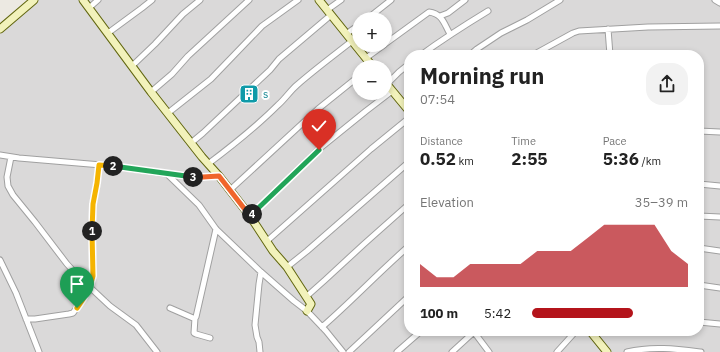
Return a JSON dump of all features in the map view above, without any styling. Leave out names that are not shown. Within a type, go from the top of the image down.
[{"type":"street","points":[[0,29],[34,0]]},
{"type":"street","points":[[83,0],[191,143],[250,216],[273,251],[287,267],[311,304],[307,311]]},
{"type":"street","points":[[89,8],[98,0]]},
{"type":"street","points":[[108,34],[152,0]]},
{"type":"street","points":[[132,66],[183,14],[200,0]]},
{"type":"street","points":[[152,92],[172,74],[188,56],[249,0]]},
{"type":"street","points":[[168,113],[211,79],[262,26],[298,0]]},
{"type":"street","points":[[208,164],[249,132],[279,105],[310,73],[352,41],[319,0]]},
{"type":"street","points":[[191,143],[270,70],[341,0]]},
{"type":"street","points":[[376,12],[391,0]]},
{"type":"street","points":[[440,16],[448,13],[465,0]]},
{"type":"street","points":[[476,50],[501,33],[527,20],[560,0]]},
{"type":"street","points":[[715,0],[720,3]]},
{"type":"street","points":[[392,38],[427,13],[431,12],[440,16],[450,34]]},
{"type":"street","points":[[428,50],[450,34],[488,12]]},
{"type":"street","points":[[542,50],[579,31],[648,27],[720,26]]},
{"type":"street","points":[[608,29],[610,50]]},
{"type":"street","points":[[346,34],[352,30]]},
{"type":"street","points":[[361,52],[366,58],[374,52]]},
{"type":"street","points":[[392,78],[404,68]]},
{"type":"street","points":[[230,190],[313,114],[352,82]]},
{"type":"street","points":[[392,91],[404,103]]},
{"type":"street","points":[[250,216],[319,150],[380,100]]},
{"type":"street","points":[[267,242],[371,149],[404,122]]},
{"type":"street","points":[[704,131],[720,132]]},
{"type":"street","points":[[0,155],[135,168],[195,177],[219,176]]},
{"type":"street","points":[[11,157],[7,177],[8,186],[13,195],[67,264],[110,306],[136,325],[157,352]]},
{"type":"street","points":[[26,319],[36,319],[73,313],[90,286],[93,276],[93,204],[99,165]]},
{"type":"street","points":[[287,267],[404,166]]},
{"type":"street","points":[[168,174],[199,205],[216,229],[261,272],[307,311],[343,352]]},
{"type":"street","points":[[704,184],[720,186]]},
{"type":"street","points":[[307,296],[404,208]]},
{"type":"street","points":[[704,216],[720,217]]},
{"type":"street","points":[[210,338],[194,333],[195,318],[216,229]]},
{"type":"street","points":[[704,249],[720,251]]},
{"type":"street","points":[[322,327],[404,251]]},
{"type":"street","points":[[0,260],[16,294],[39,352]]},
{"type":"street","points":[[260,352],[255,325],[261,272]]},
{"type":"street","points":[[704,286],[720,288]]},
{"type":"street","points":[[349,352],[404,301]]},
{"type":"street","points":[[170,308],[195,318]]},
{"type":"street","points":[[704,322],[720,324]]},
{"type":"street","points":[[397,352],[415,336]]},
{"type":"street","points":[[452,352],[470,336]]},
{"type":"street","points":[[479,336],[490,352]]},
{"type":"street","points":[[557,352],[571,336]]},
{"type":"street","points":[[594,336],[607,352]]},
{"type":"street","points":[[627,352],[638,349],[661,348],[701,352]]},
{"type":"shaded area","points":[[38,0],[720,0],[720,352],[0,352],[0,34]]},
{"type":"place","name":"s","points":[[249,94]]},
{"type":"route","points":[[77,308],[90,286],[93,276],[93,204],[99,165],[135,168],[188,177],[219,176],[250,216],[319,150]]}]
